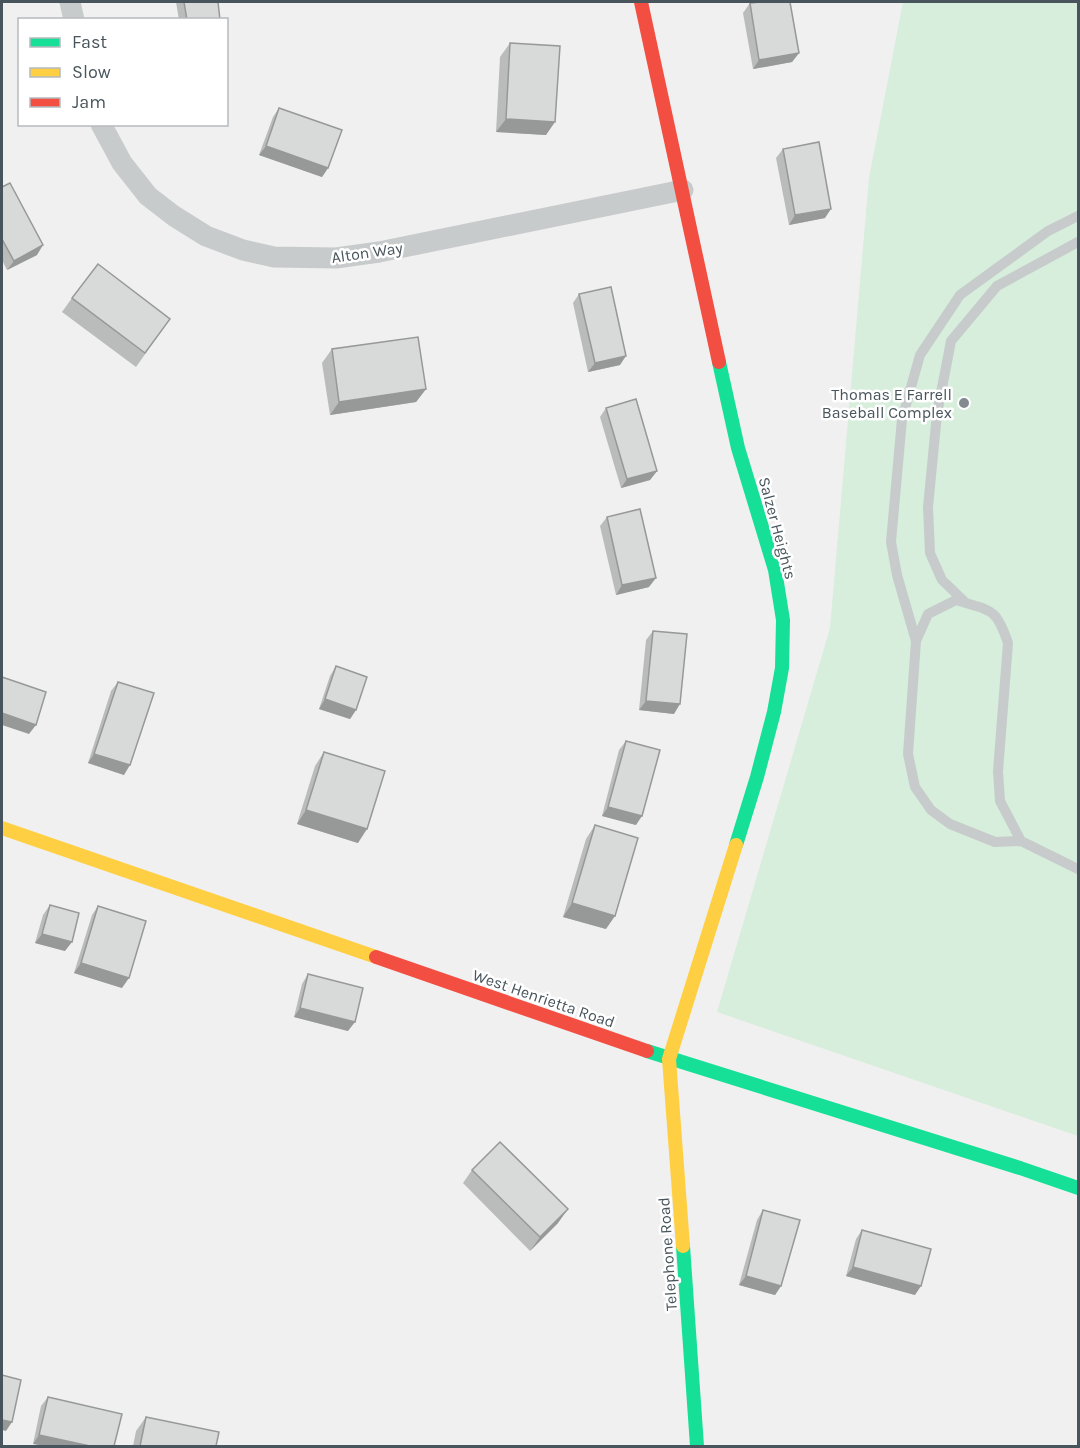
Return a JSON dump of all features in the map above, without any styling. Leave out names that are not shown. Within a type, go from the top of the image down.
[{"type":"street","points":[[70,2],[74,18]]},
{"type":"street","name":"Salzer Heights","points":[[641,2],[738,448],[775,570],[783,620],[782,668],[774,712],[757,777],[669,1059]]},
{"type":"street","name":"Alton Way","points":[[102,126],[122,163],[148,196],[174,216],[206,236],[243,250],[274,257],[336,258],[379,252],[683,190]]},
{"type":"street","name":"West Henrietta Road","points":[[2,828],[669,1059],[1078,1188]]},
{"type":"street","name":"Telephone Road","points":[[669,1059],[697,1446]]},
{"type":"lane","points":[[916,641],[897,574],[891,542],[902,419],[920,355],[960,295],[1048,231],[1078,216]]},
{"type":"lane","points":[[966,603],[942,580],[930,553],[928,507],[930,483],[937,414],[951,341],[997,286],[1078,242]]},
{"type":"lane","points":[[1021,842],[1000,801],[998,771],[1008,644],[1002,625],[992,611],[956,600],[928,614],[916,641],[908,754],[915,787],[931,810],[950,824],[995,842],[1021,842],[1078,869]]},
{"type":"green space","name":"Thomas E Farrell Baseball Complex","points":[[903,2],[1078,2],[1078,1136],[717,1012],[830,628],[869,178]]},
{"type":"building","points":[[184,2],[218,2],[220,18],[187,18]]},
{"type":"building","points":[[790,2],[799,53],[759,60],[750,3]]},
{"type":"building","points":[[510,43],[560,46],[555,122],[506,119]]},
{"type":"building","points":[[279,108],[342,130],[328,168],[266,146]]},
{"type":"building","points":[[819,142],[831,209],[795,215],[783,149]]},
{"type":"building","points":[[10,183],[43,245],[14,261],[2,239],[2,187]]},
{"type":"building","points":[[98,264],[170,319],[145,353],[72,298]]},
{"type":"building","points":[[611,287],[626,356],[595,363],[579,294]]},
{"type":"building","points":[[418,337],[426,389],[339,402],[332,349]]},
{"type":"building","points":[[636,399],[657,471],[627,479],[606,408]]},
{"type":"building","points":[[640,509],[656,578],[622,585],[607,517]]},
{"type":"building","points":[[653,631],[687,634],[680,704],[646,701]]},
{"type":"building","points":[[336,666],[367,677],[356,710],[325,699]]},
{"type":"building","points":[[2,677],[46,692],[36,725],[2,713]]},
{"type":"building","points":[[118,682],[154,693],[130,765],[94,754]]},
{"type":"building","points":[[626,741],[660,750],[642,816],[608,807]]},
{"type":"building","points":[[324,752],[385,771],[367,829],[306,810]]},
{"type":"building","points":[[595,825],[638,838],[615,916],[572,903]]},
{"type":"building","points":[[50,905],[79,913],[72,942],[42,934]]},
{"type":"building","points":[[98,906],[146,921],[129,978],[81,963]]},
{"type":"building","points":[[308,974],[363,988],[355,1022],[300,1008]]},
{"type":"building","points":[[500,1142],[568,1209],[540,1237],[472,1170]]},
{"type":"building","points":[[763,1210],[800,1220],[781,1286],[746,1276]]},
{"type":"building","points":[[862,1230],[931,1249],[921,1286],[853,1267]]},
{"type":"building","points":[[2,1375],[21,1380],[12,1422],[2,1420]]},
{"type":"building","points":[[48,1397],[122,1414],[114,1446],[90,1446],[39,1435]]},
{"type":"building","points":[[146,1417],[219,1432],[216,1446],[140,1446]]},
{"type":"traffic: fast","points":[[719,362],[738,448],[775,570],[783,620],[782,668],[774,712],[736,845]]},
{"type":"traffic: fast","points":[[647,1051],[1078,1188]]},
{"type":"traffic: fast","points":[[683,1246],[697,1446]]},
{"type":"traffic: slow","points":[[2,828],[376,957]]},
{"type":"traffic: slow","points":[[683,1246],[669,1059],[736,845]]},
{"type":"traffic: jam","points":[[641,2],[719,362]]},
{"type":"traffic: jam","points":[[376,957],[647,1051]]},
{"type":"place","name":"Thomas E Farrell Baseball Complex","points":[[964,403]]}]
